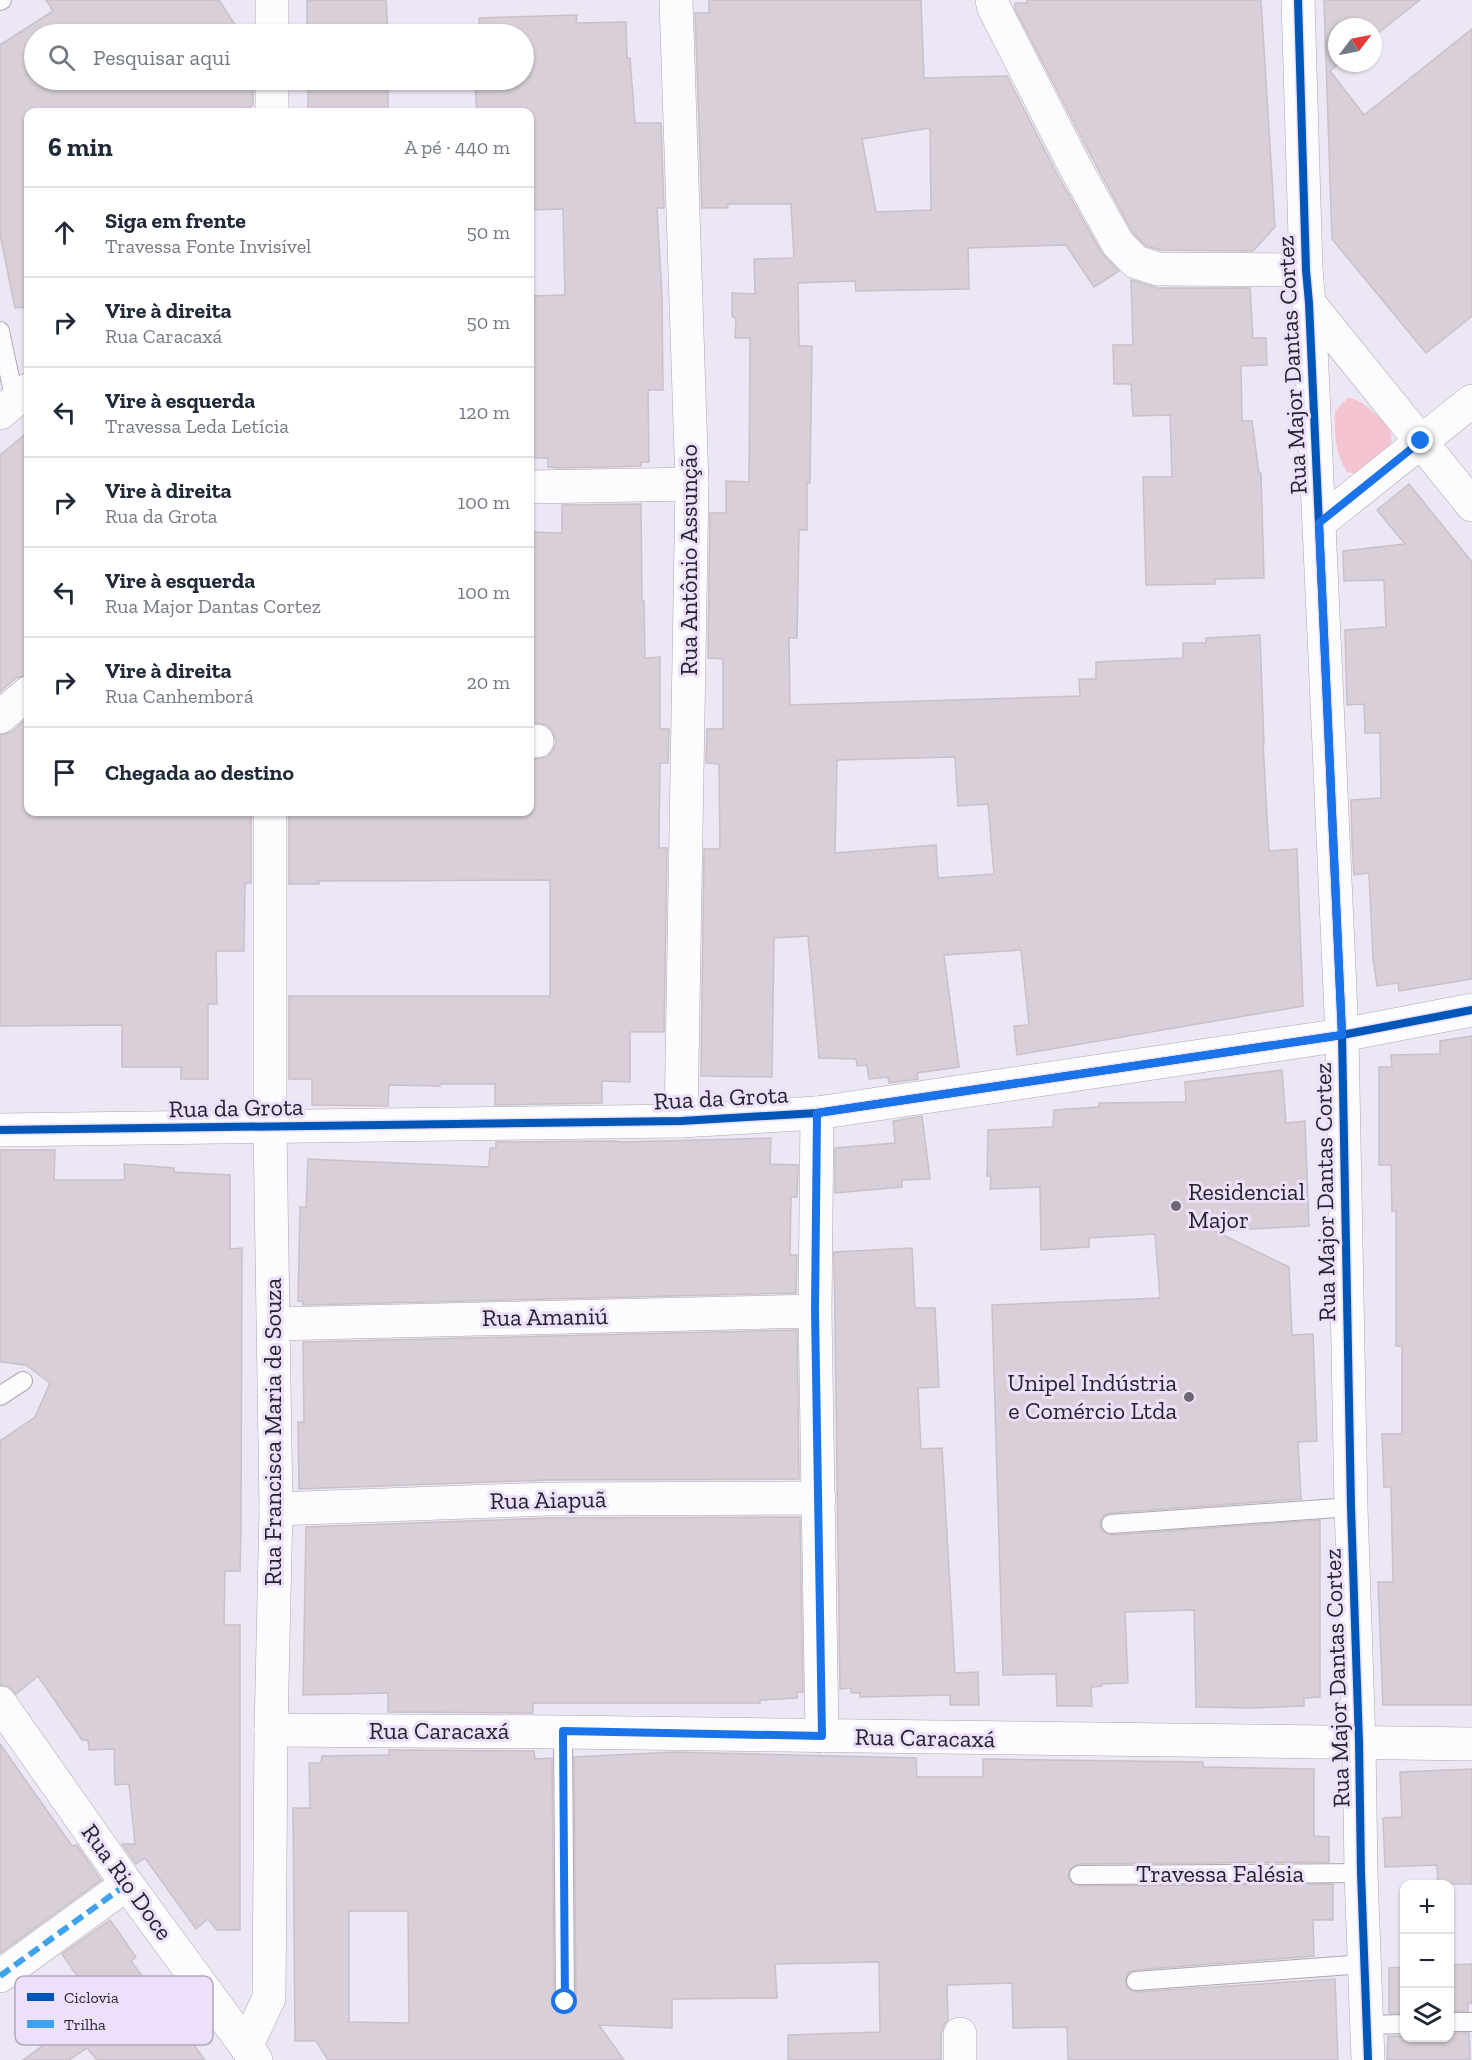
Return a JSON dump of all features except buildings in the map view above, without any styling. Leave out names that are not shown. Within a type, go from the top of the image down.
[{"type":"street","points":[[272,0],[272,24]]},
{"type":"street","name":"Rua Antônio Assunção","points":[[676,0],[692,484],[681,1121]]},
{"type":"street","points":[[992,0],[1074,165],[1118,244],[1136,262],[1158,269],[1306,270]]},
{"type":"street","name":"Rua Major Dantas Cortez","points":[[1298,0],[1306,270],[1342,1035],[1351,1507],[1368,2060]]},
{"type":"street","points":[[272,90],[272,108]]},
{"type":"street","points":[[1309,303],[1472,505]]},
{"type":"street","points":[[1319,523],[1472,400]]},
{"type":"street","points":[[534,487],[692,484]]},
{"type":"street","points":[[0,717],[24,696]]},
{"type":"street","name":"Rua Francisca Maria de Souza","points":[[251,2053],[269,1998],[271,1730],[276,1509],[270,1128],[270,816]]},
{"type":"street","name":"Rua da Grota","points":[[0,1130],[681,1121],[817,1113],[1342,1035],[1472,1010]]},
{"type":"street","points":[[817,1113],[815,1311],[822,1736]]},
{"type":"street","name":"Rua Amaniú","points":[[274,1324],[815,1311]]},
{"type":"street","name":"Rua Aiapuã","points":[[276,1509],[547,1499],[819,1498]]},
{"type":"street","name":"Rua Rio Doce","points":[[0,1704],[195,1976]]},
{"type":"street","name":"Rua Caracaxá","points":[[271,1730],[563,1731],[1472,1744]]},
{"type":"street","points":[[0,1976],[127,1884]]},
{"type":"street","name":"Rua Rio Doce","points":[[213,2001],[251,2053]]},
{"type":"lane","points":[[0,331],[14,401]]},
{"type":"lane","points":[[0,1396],[23,1381]]},
{"type":"lane","points":[[1111,1524],[1351,1507]]},
{"type":"lane","points":[[563,1731],[565,2002]]},
{"type":"lane","name":"Travessa Falésia","points":[[1079,1875],[1361,1873]]},
{"type":"lane","points":[[1136,1981],[1364,1964]]},
{"type":"lane","points":[[1454,2022],[1472,2022]]},
{"type":"lane","points":[[1367,2025],[1400,2024]]},
{"type":"shaded area","points":[[1348,398],[1359,401],[1377,415],[1390,431],[1392,441],[1384,456],[1358,474],[1347,472],[1336,443],[1335,411]]},
{"type":"marked path","points":[[0,1976],[127,1884]]},
{"type":"cycle path","points":[[1298,0],[1306,270],[1342,1035],[1351,1507],[1368,2060]]},
{"type":"cycle path","points":[[0,1130],[681,1121],[817,1113],[1342,1035],[1472,1010]]},
{"type":"place","name":"Residencial Major","points":[[1176,1206]]},
{"type":"place","name":"Unipel Indústria e Comércio Ltda","points":[[1189,1397]]},
{"type":"route","points":[[565,2002],[563,1731],[822,1736],[815,1311],[817,1113],[1342,1035],[1319,523],[1421,441]]}]
